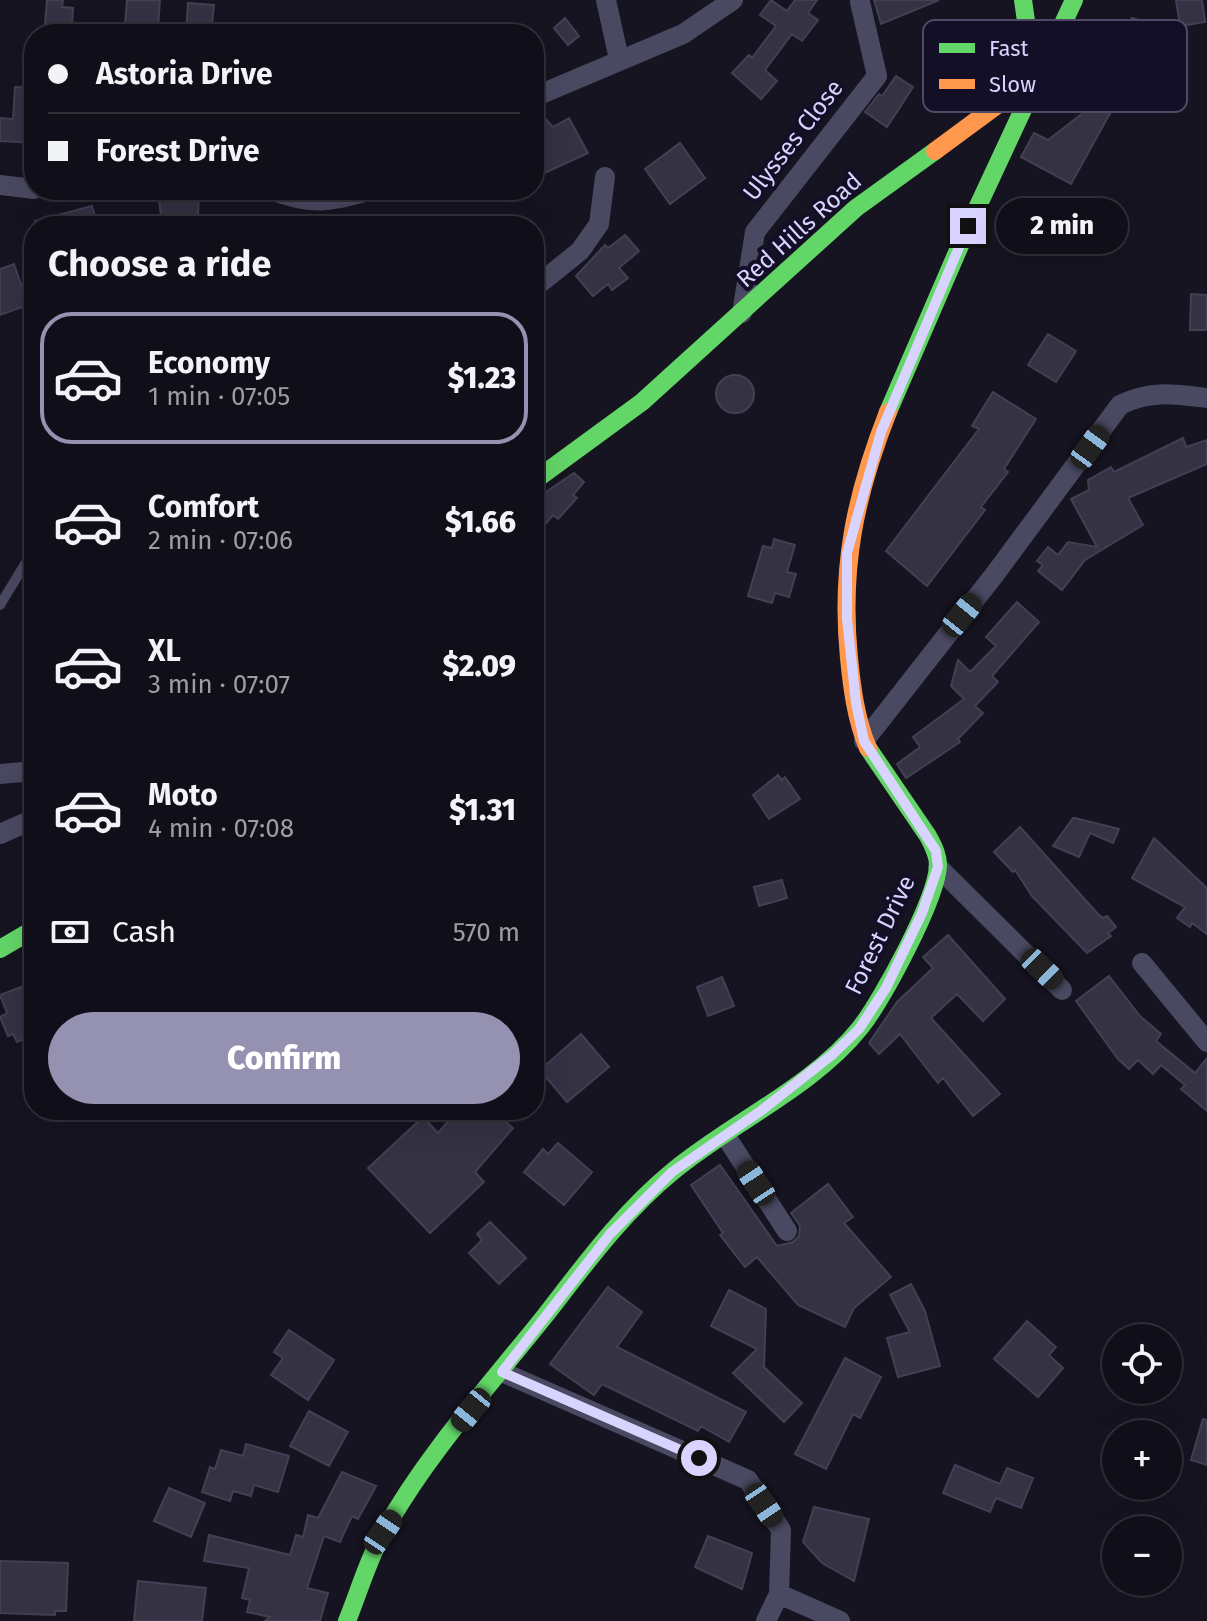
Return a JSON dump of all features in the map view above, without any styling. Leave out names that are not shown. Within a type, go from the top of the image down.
[{"type":"street","points":[[606,0],[619,59]]},
{"type":"street","points":[[544,93],[683,34],[733,0]]},
{"type":"street","points":[[1023,0],[1026,20]]},
{"type":"street","name":"Red Hills Road","points":[[1064,20],[1074,0]]},
{"type":"street","name":"Ulysses Close","points":[[742,313],[755,232],[877,76],[860,2]]},
{"type":"street","name":"Red Hills Road","points":[[544,474],[642,402],[856,208],[988,112]]},
{"type":"street","name":"Forest Drive","points":[[347,1621],[383,1532],[440,1447],[610,1234],[672,1172],[833,1054],[859,1029],[886,988],[922,913],[938,867],[929,837],[893,790],[864,741],[856,703],[847,619],[849,538],[881,432],[1020,112]]},
{"type":"street","points":[[544,280],[580,251],[599,224],[605,177]]},
{"type":"street","points":[[0,185],[24,188]]},
{"type":"street","points":[[301,200],[329,203],[339,200]]},
{"type":"street","points":[[864,741],[995,574],[1120,405],[1141,394],[1160,392],[1207,398]]},
{"type":"street","points":[[0,774],[24,772]]},
{"type":"street","points":[[0,834],[24,823]]},
{"type":"street","points":[[938,867],[1062,990]]},
{"type":"street","points":[[0,949],[24,935]]},
{"type":"street","points":[[1142,963],[1207,1042]]},
{"type":"street","points":[[725,1135],[787,1231]]},
{"type":"street","points":[[502,1372],[748,1480],[781,1530],[779,1594],[766,1621]]},
{"type":"street","points":[[779,1594],[840,1621]]},
{"type":"lane","points":[[0,605],[24,566]]},
{"type":"building","points":[[47,0],[63,0],[62,7],[73,8],[72,24],[45,24]]},
{"type":"building","points":[[127,0],[160,0],[158,24],[125,24]]},
{"type":"building","points":[[771,0],[787,11],[795,0],[817,0],[808,13],[818,20],[802,41],[792,34],[765,70],[777,81],[761,99],[732,73],[749,55],[752,58],[776,26],[760,15]]},
{"type":"building","points":[[874,0],[939,0],[881,24]]},
{"type":"building","points":[[1176,0],[1202,0],[1205,22],[1187,25],[1187,20],[1179,20]]},
{"type":"building","points":[[188,3],[214,5],[212,24],[187,24]]},
{"type":"building","points":[[565,18],[579,36],[568,45],[554,28]]},
{"type":"building","points":[[896,76],[913,87],[887,127],[865,112],[879,94],[882,96]]},
{"type":"building","points":[[15,87],[24,87],[24,142],[0,141],[0,118],[13,119]]},
{"type":"building","points":[[1111,112],[1071,184],[1021,157],[1034,133],[1048,140],[1083,113]]},
{"type":"building","points":[[544,117],[553,127],[569,118],[588,153],[544,173]]},
{"type":"building","points":[[680,143],[705,178],[670,204],[645,169]]},
{"type":"building","points":[[159,200],[199,200],[198,216],[161,216]]},
{"type":"building","points":[[92,206],[95,216],[54,216]]},
{"type":"building","points":[[625,235],[639,251],[619,268],[628,278],[612,290],[608,284],[593,296],[576,276],[605,245],[608,248]]},
{"type":"building","points":[[14,264],[24,293],[24,306],[0,315],[0,269]]},
{"type":"building","points":[[1191,294],[1207,295],[1207,330],[1190,330]]},
{"type":"building","points":[[1048,334],[1076,351],[1056,382],[1028,365]]},
{"type":"building","points":[[735,375],[749,380],[754,394],[749,408],[735,413],[721,408],[716,394],[721,380]]},
{"type":"building","points":[[993,392],[1036,419],[1004,469],[1008,472],[981,507],[985,510],[927,586],[886,551],[979,429],[972,426]]},
{"type":"building","points":[[1183,438],[1186,447],[1207,440],[1207,464],[1128,498],[1143,525],[1085,560],[1062,590],[1038,571],[1043,565],[1037,561],[1048,547],[1058,555],[1068,542],[1097,547],[1071,499],[1089,490],[1088,480],[1111,467],[1114,472]]},
{"type":"building","points":[[574,473],[584,482],[573,495],[577,498],[558,519],[553,515],[544,525],[544,493]]},
{"type":"building","points":[[774,539],[795,545],[787,572],[796,574],[789,597],[775,593],[772,603],[748,596],[763,546],[772,548]]},
{"type":"building","points":[[1017,602],[1039,622],[992,676],[998,682],[975,706],[983,713],[958,739],[960,742],[906,778],[897,764],[920,747],[913,737],[964,699],[951,686],[958,660],[970,672],[996,646],[986,637]]},
{"type":"building","points":[[778,775],[782,780],[785,777],[800,799],[769,819],[753,795]]},
{"type":"building","points":[[1073,818],[1119,829],[1113,843],[1090,833],[1079,857],[1053,846]]},
{"type":"building","points":[[1020,827],[1097,913],[1103,918],[1107,916],[1116,927],[1108,933],[1111,936],[1087,953],[1032,896],[1015,870],[1013,872],[994,852]]},
{"type":"building","points":[[1154,838],[1207,888],[1207,934],[1192,923],[1190,927],[1177,918],[1185,907],[1132,878]]},
{"type":"building","points":[[782,880],[787,898],[759,906],[754,887]]},
{"type":"building","points":[[948,935],[1005,999],[983,1021],[957,994],[931,1018],[1000,1094],[973,1116],[943,1078],[938,1083],[900,1034],[879,1054],[869,1043],[897,1002],[933,968],[923,957]]},
{"type":"building","points":[[1109,976],[1140,1016],[1161,1034],[1156,1041],[1195,1073],[1207,1058],[1207,1111],[1181,1089],[1185,1085],[1161,1065],[1153,1074],[1138,1060],[1129,1069],[1118,1059],[1076,1001]]},
{"type":"building","points":[[722,977],[734,1006],[708,1016],[697,987]]},
{"type":"building","points":[[24,986],[24,1039],[17,1042],[13,1034],[8,1036],[0,1017],[7,1013],[0,995]]},
{"type":"building","points":[[581,1034],[609,1067],[567,1102],[544,1075],[544,1066]]},
{"type":"building","points":[[420,1120],[426,1120],[438,1133],[449,1120],[503,1120],[513,1128],[475,1172],[484,1182],[430,1233],[368,1168]]},
{"type":"building","points":[[558,1143],[592,1172],[564,1205],[524,1172],[543,1149],[548,1154]]},
{"type":"building","points":[[720,1165],[777,1246],[793,1242],[799,1236],[800,1226],[791,1213],[828,1184],[853,1217],[844,1223],[891,1277],[854,1308],[845,1327],[798,1305],[757,1257],[745,1267],[720,1235],[723,1233],[691,1185]]},
{"type":"building","points":[[490,1222],[526,1258],[499,1284],[469,1253],[482,1240],[477,1234]]},
{"type":"building","points":[[911,1284],[925,1311],[940,1366],[898,1377],[887,1338],[910,1332],[890,1295]]},
{"type":"building","points":[[608,1287],[642,1312],[617,1347],[746,1412],[729,1442],[701,1426],[698,1431],[602,1384],[594,1395],[550,1364]]},
{"type":"building","points":[[729,1290],[766,1309],[764,1367],[802,1403],[784,1422],[733,1373],[757,1349],[711,1326]]},
{"type":"building","points":[[1027,1321],[1056,1347],[1049,1355],[1063,1368],[1038,1397],[994,1359]]},
{"type":"building","points":[[289,1330],[334,1360],[308,1400],[271,1375],[283,1358],[274,1352]]},
{"type":"building","points":[[845,1358],[881,1377],[860,1418],[853,1414],[826,1469],[795,1454]]},
{"type":"building","points":[[309,1411],[348,1432],[329,1466],[290,1446]]},
{"type":"building","points":[[1203,1419],[1207,1420],[1207,1465],[1191,1460]]},
{"type":"building","points":[[246,1444],[289,1456],[278,1492],[254,1485],[251,1496],[233,1491],[230,1501],[202,1492],[210,1467],[215,1469],[221,1450],[243,1456]]},
{"type":"building","points":[[955,1465],[1000,1484],[1007,1468],[1033,1478],[1021,1508],[996,1498],[990,1512],[943,1493]]},
{"type":"building","points":[[342,1472],[376,1486],[358,1519],[352,1516],[340,1542],[324,1536],[307,1588],[328,1593],[320,1621],[265,1621],[270,1617],[247,1612],[250,1600],[242,1598],[249,1568],[204,1561],[209,1535],[290,1555],[296,1535],[303,1537],[308,1515],[318,1518]]},
{"type":"building","points":[[169,1488],[205,1503],[191,1537],[154,1521]]},
{"type":"building","points":[[814,1507],[869,1519],[854,1581],[822,1563],[803,1542]]},
{"type":"building","points":[[708,1536],[752,1553],[742,1589],[695,1567]]},
{"type":"building","points":[[0,1561],[68,1563],[66,1611],[55,1611],[55,1615],[0,1613]]},
{"type":"building","points":[[138,1581],[206,1588],[202,1621],[134,1621]]},
{"type":"traffic: fast","points":[[1023,0],[1026,20]]},
{"type":"traffic: fast","points":[[1065,20],[1074,0]]},
{"type":"traffic: fast","points":[[888,412],[1022,112]]},
{"type":"traffic: fast","points":[[544,474],[642,402],[856,208],[935,151]]},
{"type":"traffic: fast","points":[[347,1621],[378,1542],[419,1475],[604,1241],[636,1205],[672,1172],[819,1069],[860,1028],[881,996],[919,924],[938,865],[928,836],[868,748]]},
{"type":"traffic: fast","points":[[0,949],[24,935]]},
{"type":"traffic: slow","points":[[935,151],[988,112]]},
{"type":"traffic: slow","points":[[868,748],[852,681],[847,593],[859,503],[888,412]]},
{"type":"route","points":[[699,1458],[502,1372],[610,1234],[672,1172],[762,1110],[833,1054],[859,1029],[886,988],[922,913],[938,867],[936,851],[893,790],[864,741],[856,703],[847,619],[847,553],[881,432],[968,226]]}]
